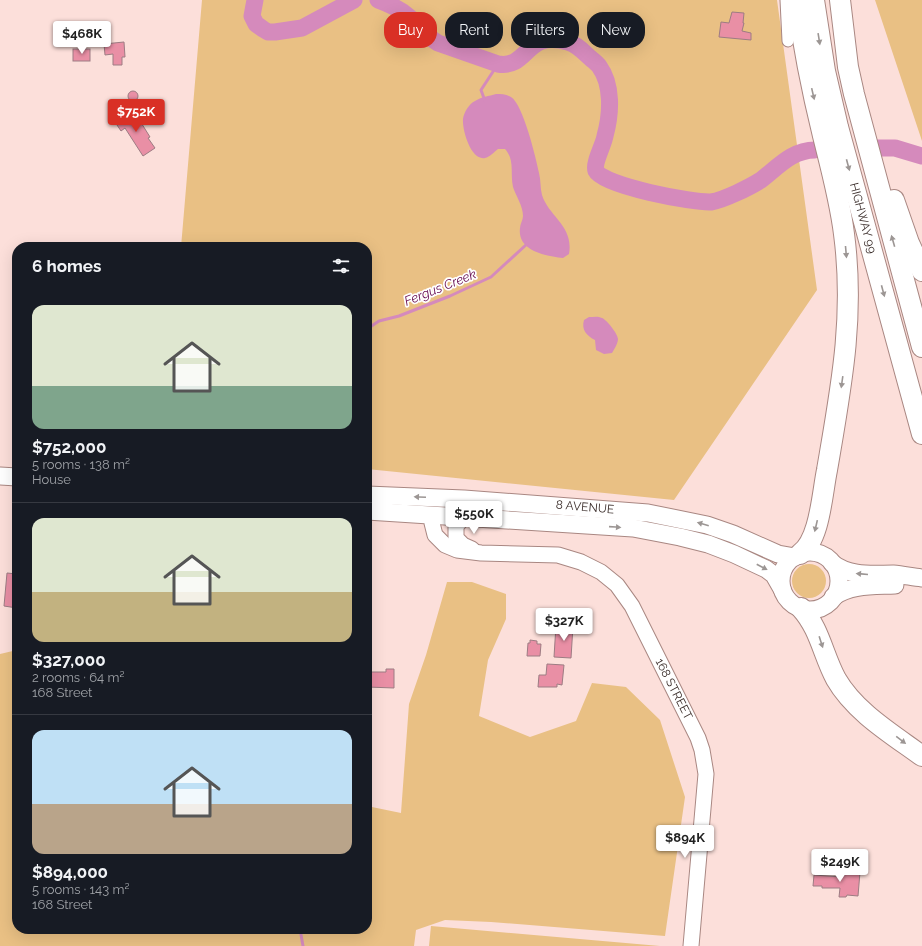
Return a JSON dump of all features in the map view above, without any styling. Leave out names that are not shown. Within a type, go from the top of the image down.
[{"type":"highway","points":[[797,0],[809,75],[841,213],[846,255],[848,297],[845,366],[822,494],[813,538],[808,547],[797,556]]},
{"type":"highway","name":"HIGHWAY 99","points":[[814,0],[825,71],[838,127],[922,434]]},
{"type":"highway","name":"HIGHWAY 99","points":[[840,0],[848,67],[860,122],[922,346]]},
{"type":"highway","points":[[846,44],[883,168],[910,244],[922,271]]},
{"type":"highway","points":[[801,608],[816,630],[829,664],[845,691],[867,714],[922,756]]},
{"type":"main road","points":[[0,476],[12,477]]},
{"type":"main road","name":"8 AVENUE","points":[[372,495],[464,499],[655,514],[700,523],[733,534],[780,554],[797,556]]},
{"type":"main road","points":[[432,516],[443,509],[462,506],[599,516],[619,510]]},
{"type":"main road","name":"8 AVENUE","points":[[372,511],[634,528],[680,536],[734,554],[766,569],[775,577],[782,589]]},
{"type":"main road","name":"168 STREET","points":[[432,516],[435,535],[445,545],[457,550],[480,553],[558,555],[581,562],[601,572],[617,585],[632,606],[698,738],[705,760],[706,774],[690,946]]},
{"type":"main road","name":"168 STREET","points":[[464,517],[456,526],[456,538],[463,545],[480,553]]},
{"type":"main road","points":[[922,578],[894,574],[856,573],[843,570],[827,558],[818,554],[809,553],[797,556],[787,563],[782,572],[781,581],[782,589],[789,601],[801,608],[812,610],[821,608],[842,592],[854,588],[922,582]]},
{"type":"main road","points":[[832,563],[836,570],[838,580],[834,597]]},
{"type":"street","points":[[786,0],[788,41]]},
{"type":"shaded area","points":[[202,0],[777,0],[817,290],[674,500],[372,470],[372,242],[181,242]]},
{"type":"shaded area","points":[[875,0],[922,0],[922,141]]},
{"type":"shaded area","points":[[496,94],[511,97],[516,102],[520,110],[532,144],[540,176],[542,195],[545,203],[560,222],[568,236],[570,244],[569,254],[563,258],[541,254],[528,247],[523,242],[520,236],[520,225],[523,218],[523,212],[513,187],[511,162],[505,149],[498,149],[490,156],[480,158],[468,144],[463,124],[466,111],[471,104],[477,100]]},
{"type":"shaded area","points":[[589,317],[599,317],[604,319],[614,330],[618,339],[612,353],[604,354],[596,350],[595,340],[587,335],[583,327],[584,320]]},
{"type":"shaded area","points":[[809,564],[815,565],[821,569],[825,575],[825,587],[821,593],[815,597],[809,598],[803,597],[797,593],[793,587],[792,581],[793,575],[797,569],[803,565]]},
{"type":"shaded area","points":[[447,582],[472,582],[506,594],[506,619],[488,660],[479,716],[530,737],[576,721],[592,683],[626,687],[660,720],[685,797],[665,936],[491,922],[445,920],[416,930],[414,946],[0,946],[0,654],[12,651],[12,934],[372,934],[372,807],[401,813],[409,704],[426,655]]},
{"type":"shaded area","points":[[431,926],[660,946],[429,946]]},
{"type":"building","points":[[732,12],[744,13],[742,31],[751,33],[751,40],[719,37],[721,22],[729,23]]},
{"type":"building","points":[[124,42],[125,57],[122,57],[122,65],[113,65],[113,54],[105,55],[104,44]]},
{"type":"building","points":[[73,49],[90,49],[90,61],[73,61]]},
{"type":"building","points":[[131,91],[135,91],[137,92],[137,100],[131,101],[128,98],[128,94]]},
{"type":"building","points":[[131,112],[138,123],[140,121],[150,137],[148,138],[155,148],[143,156],[125,128],[121,131],[115,122]]},
{"type":"building","points":[[7,573],[12,574],[12,607],[4,606]]},
{"type":"building","points":[[556,625],[573,626],[571,658],[554,657]]},
{"type":"building","points":[[530,640],[537,641],[537,644],[541,644],[540,656],[527,656],[528,643],[530,643]]},
{"type":"building","points":[[547,664],[564,665],[562,685],[557,684],[557,687],[538,687],[539,675],[546,675]]},
{"type":"building","points":[[386,669],[394,669],[394,688],[372,687],[372,672],[386,672]]},
{"type":"building","points":[[846,871],[860,872],[858,896],[847,895],[846,897],[839,897],[840,888],[822,888],[822,886],[813,886],[814,875],[841,877],[841,875],[845,875]]},
{"type":"waterway","points":[[255,0],[252,16],[256,24],[268,32],[302,28],[354,0]]},
{"type":"waterway","points":[[378,0],[394,6],[405,13],[429,37],[438,43],[498,64],[508,64],[516,61],[528,50],[543,41],[554,39],[568,42],[578,47],[599,66],[604,74],[609,91],[609,118],[596,163],[596,171],[602,177],[631,188],[687,200],[701,202],[716,201],[744,190],[756,183],[792,156],[815,150]]},
{"type":"waterway","name":"Fergus Creek","points":[[485,101],[481,90],[498,64]]},
{"type":"waterway","points":[[877,148],[895,148],[922,156]]},
{"type":"waterway","name":"Fergus Creek","points":[[372,326],[379,321],[399,316],[450,296],[491,277],[527,244]]},
{"type":"waterway","name":"Fergus Creek","points":[[301,934],[303,946]]}]
